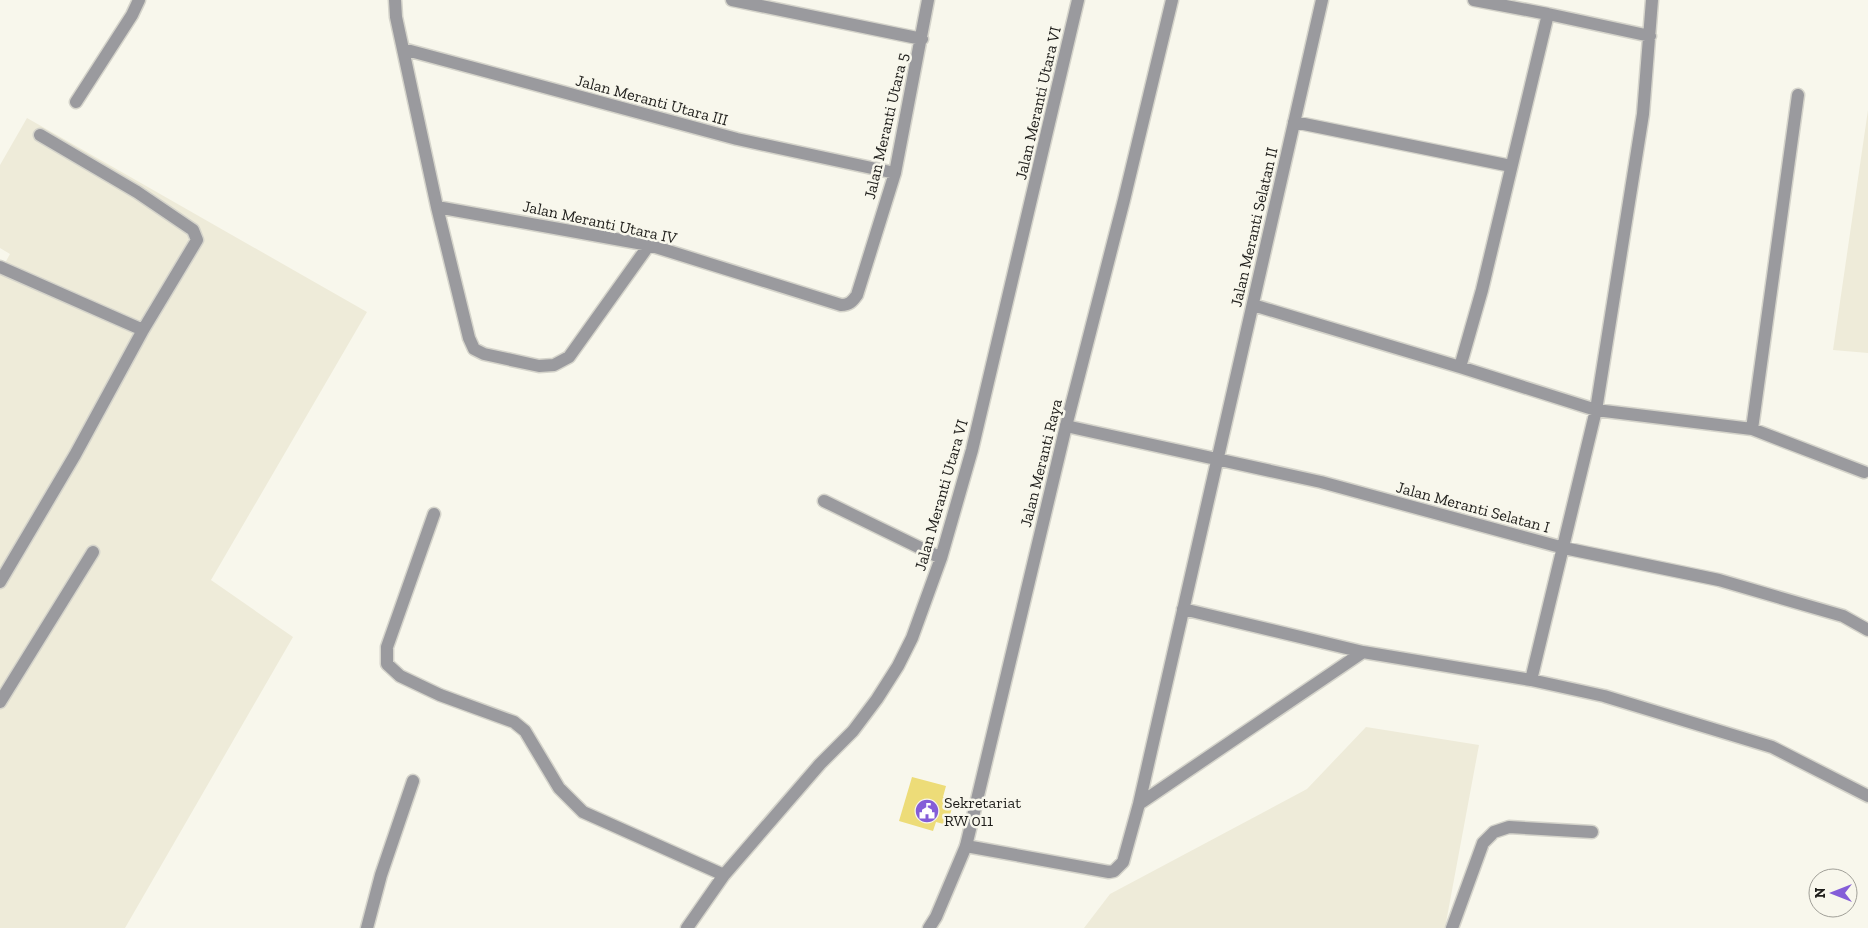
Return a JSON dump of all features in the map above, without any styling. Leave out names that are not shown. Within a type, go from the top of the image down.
[{"type":"street","points":[[76,102],[132,15],[139,0]]},
{"type":"street","points":[[395,0],[396,17],[437,207],[469,338],[474,348],[484,354],[539,366],[554,365],[569,357],[649,245]]},
{"type":"street","points":[[732,0],[922,39]]},
{"type":"street","name":"Jalan Meranti Utara 5","points":[[841,305],[852,302],[857,295],[895,173],[928,0]]},
{"type":"street","name":"Jalan Meranti Utara VI","points":[[687,928],[724,875],[820,764],[853,731],[878,698],[898,666],[912,638],[941,558],[972,450],[1078,0]]},
{"type":"street","name":"Jalan Meranti Raya","points":[[929,928],[936,917],[966,846],[1066,426],[1124,200],[1172,0]]},
{"type":"street","name":"Jalan Meranti Selatan II","points":[[966,846],[1109,872],[1114,871],[1123,862],[1139,804],[1322,0]]},
{"type":"street","points":[[1474,0],[1650,36]]},
{"type":"street","points":[[1531,680],[1596,410],[1643,114],[1652,0]]},
{"type":"street","points":[[1460,367],[1482,290],[1548,14]]},
{"type":"street","name":"Jalan Meranti Utara III","points":[[403,49],[737,139],[895,173]]},
{"type":"street","points":[[1752,429],[1798,94]]},
{"type":"street","points":[[1294,122],[1511,166]]},
{"type":"street","points":[[0,582],[75,455],[143,330],[197,240],[193,230],[137,192],[40,135]]},
{"type":"street","name":"Jalan Meranti Utara IV","points":[[437,207],[649,245],[841,305]]},
{"type":"street","points":[[0,267],[143,330]]},
{"type":"street","points":[[1253,305],[1596,410],[1752,429],[1864,472]]},
{"type":"street","name":"Jalan Meranti Selatan I","points":[[1066,426],[1218,461],[1321,482],[1564,548],[1719,580],[1843,616],[1868,630]]},
{"type":"street","points":[[824,501],[941,558]]},
{"type":"street","points":[[434,514],[387,647],[387,664],[400,676],[440,695],[514,722],[525,731],[559,788],[582,812],[724,875]]},
{"type":"street","points":[[0,702],[93,552]]},
{"type":"street","points":[[1183,609],[1363,652],[1531,680],[1604,696],[1772,747],[1868,796]]},
{"type":"street","points":[[1139,804],[1363,652]]},
{"type":"street","points":[[367,928],[381,875],[414,781]]},
{"type":"street","points":[[1452,928],[1483,843],[1494,832],[1509,826],[1592,832]]},
{"type":"shaded area","points":[[1868,110],[1868,353],[1833,350]]},
{"type":"shaded area","points":[[27,118],[367,312],[211,580],[293,637],[125,928],[0,928],[0,272],[10,254],[0,248],[0,165]]},
{"type":"shaded area","points":[[1366,727],[1479,745],[1445,928],[1084,928],[1110,894],[1307,789]]},
{"type":"building","name":"Sekretariat RW 011","points":[[912,777],[946,786],[943,797],[954,801],[947,825],[936,822],[933,831],[899,821]]},
{"type":"place","name":"Sekretariat RW 011","points":[[927,811]]}]
